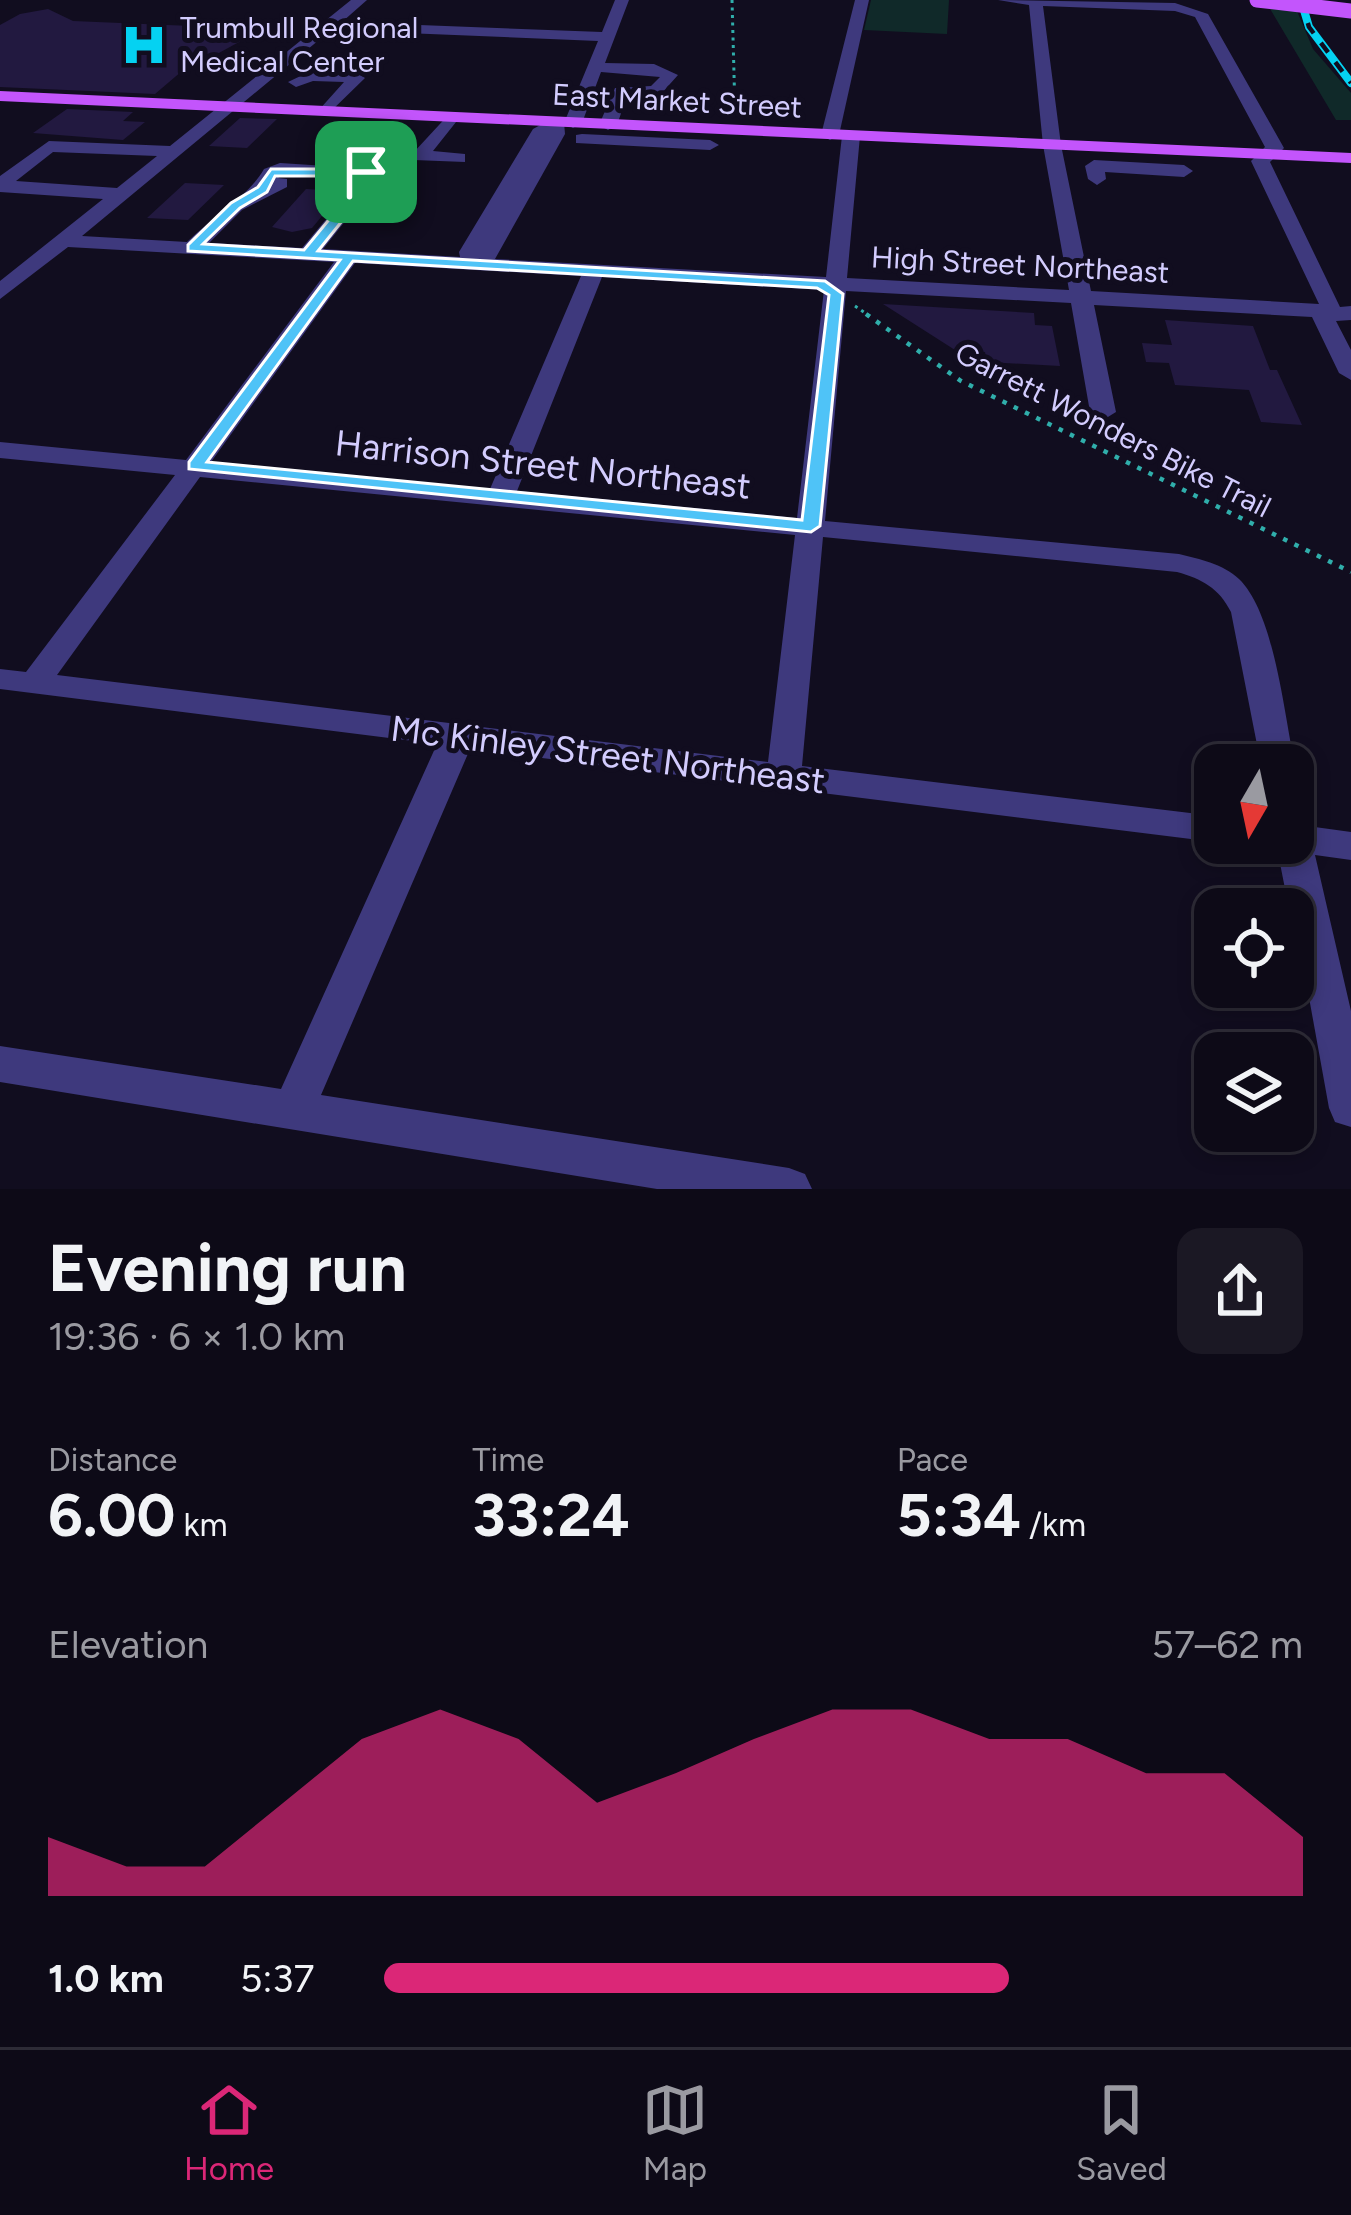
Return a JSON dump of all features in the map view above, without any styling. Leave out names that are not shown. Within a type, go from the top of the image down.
[{"type":"main road","points":[[1257,0],[1351,10]]},
{"type":"main road","name":"East Market Street","points":[[0,96],[227,107],[275,102],[326,111],[570,128],[608,124],[720,135],[841,135],[1351,158]]},
{"type":"street","points":[[0,292],[360,0]]},
{"type":"street","points":[[570,128],[622,0]]},
{"type":"street","points":[[784,775],[836,290],[841,135],[862,0]]},
{"type":"street","points":[[1005,0],[1192,9],[1201,14],[1272,141],[1275,148],[1260,161],[1339,312]]},
{"type":"street","points":[[1035,1],[1052,145],[1103,412]]},
{"type":"street","points":[[329,26],[607,37]]},
{"type":"street","points":[[596,67],[654,69],[670,76],[655,91],[621,91],[608,124]]},
{"type":"street","points":[[244,93],[275,102],[296,82],[311,76],[357,79],[326,111]]},
{"type":"street","points":[[264,78],[296,82]]},
{"type":"street","points":[[451,117],[420,156],[458,158]]},
{"type":"street","points":[[473,264],[489,253],[556,134],[570,128],[720,135],[703,164],[647,162]]},
{"type":"street","points":[[0,185],[50,146],[172,151]]},
{"type":"street","points":[[112,163],[129,149]]},
{"type":"street","points":[[1097,179],[1094,166],[1187,178],[1177,150]]},
{"type":"street","points":[[79,191],[95,177]]},
{"type":"street","points":[[192,248],[235,206],[281,183],[358,188],[308,254]]},
{"type":"street","points":[[0,185],[121,194]]},
{"type":"street","name":"High Street Northeast","points":[[63,241],[594,271],[836,290],[1339,312]]},
{"type":"street","points":[[17,681],[195,466],[349,257]]},
{"type":"street","points":[[501,496],[594,271]]},
{"type":"street","points":[[1339,312],[1322,315],[1351,374]]},
{"type":"street","name":"Harrison Street Northeast","points":[[0,450],[1179,563],[1220,577],[1237,591],[1246,612],[1274,744]]},
{"type":"street","name":"Mc Kinley Street Northeast","points":[[17,681],[1194,826]]},
{"type":"street","points":[[293,1110],[458,736]]},
{"type":"street","points":[[1314,841],[1351,846]]},
{"type":"street","points":[[1299,864],[1351,1108]]},
{"type":"street","points":[[0,1064],[789,1189]]},
{"type":"path","points":[[720,135],[732,0]]},
{"type":"path","name":"Garrett Wonders Bike Trail","points":[[836,290],[994,399],[1351,572]]},
{"type":"green space","points":[[871,0],[949,0],[947,34],[864,30]]},
{"type":"green space","points":[[1269,7],[1297,11],[1313,49],[1351,93],[1351,120],[1336,120]]},
{"type":"building","points":[[48,9],[73,21],[263,29],[217,54],[202,54],[155,94],[0,87],[0,25],[20,14]]},
{"type":"building","points":[[67,109],[133,112],[123,121],[145,122],[123,140],[33,133]]},
{"type":"building","points":[[240,118],[277,119],[247,148],[209,146]]},
{"type":"building","points":[[185,183],[224,185],[188,220],[147,218]]},
{"type":"building","points":[[306,189],[343,191],[312,228],[292,232],[272,227]]},
{"type":"building","points":[[883,304],[1034,313],[1035,325],[1052,326],[1060,366],[987,362],[985,352],[955,350]]},
{"type":"building","points":[[1165,320],[1253,326],[1270,370],[1277,370],[1302,425],[1261,422],[1249,390],[1175,385],[1169,363],[1146,362],[1142,343],[1172,345]]},
{"type":"railway","points":[[1301,0],[1309,27],[1351,83]]},
{"type":"place","name":"Trumbull Regional Medical Center","points":[[144,45]]},
{"type":"route","points":[[366,172],[280,169],[271,173],[263,190],[235,206],[192,248],[308,254],[820,284],[836,294],[811,526],[195,466],[349,257],[308,254],[373,175],[366,172]]}]
